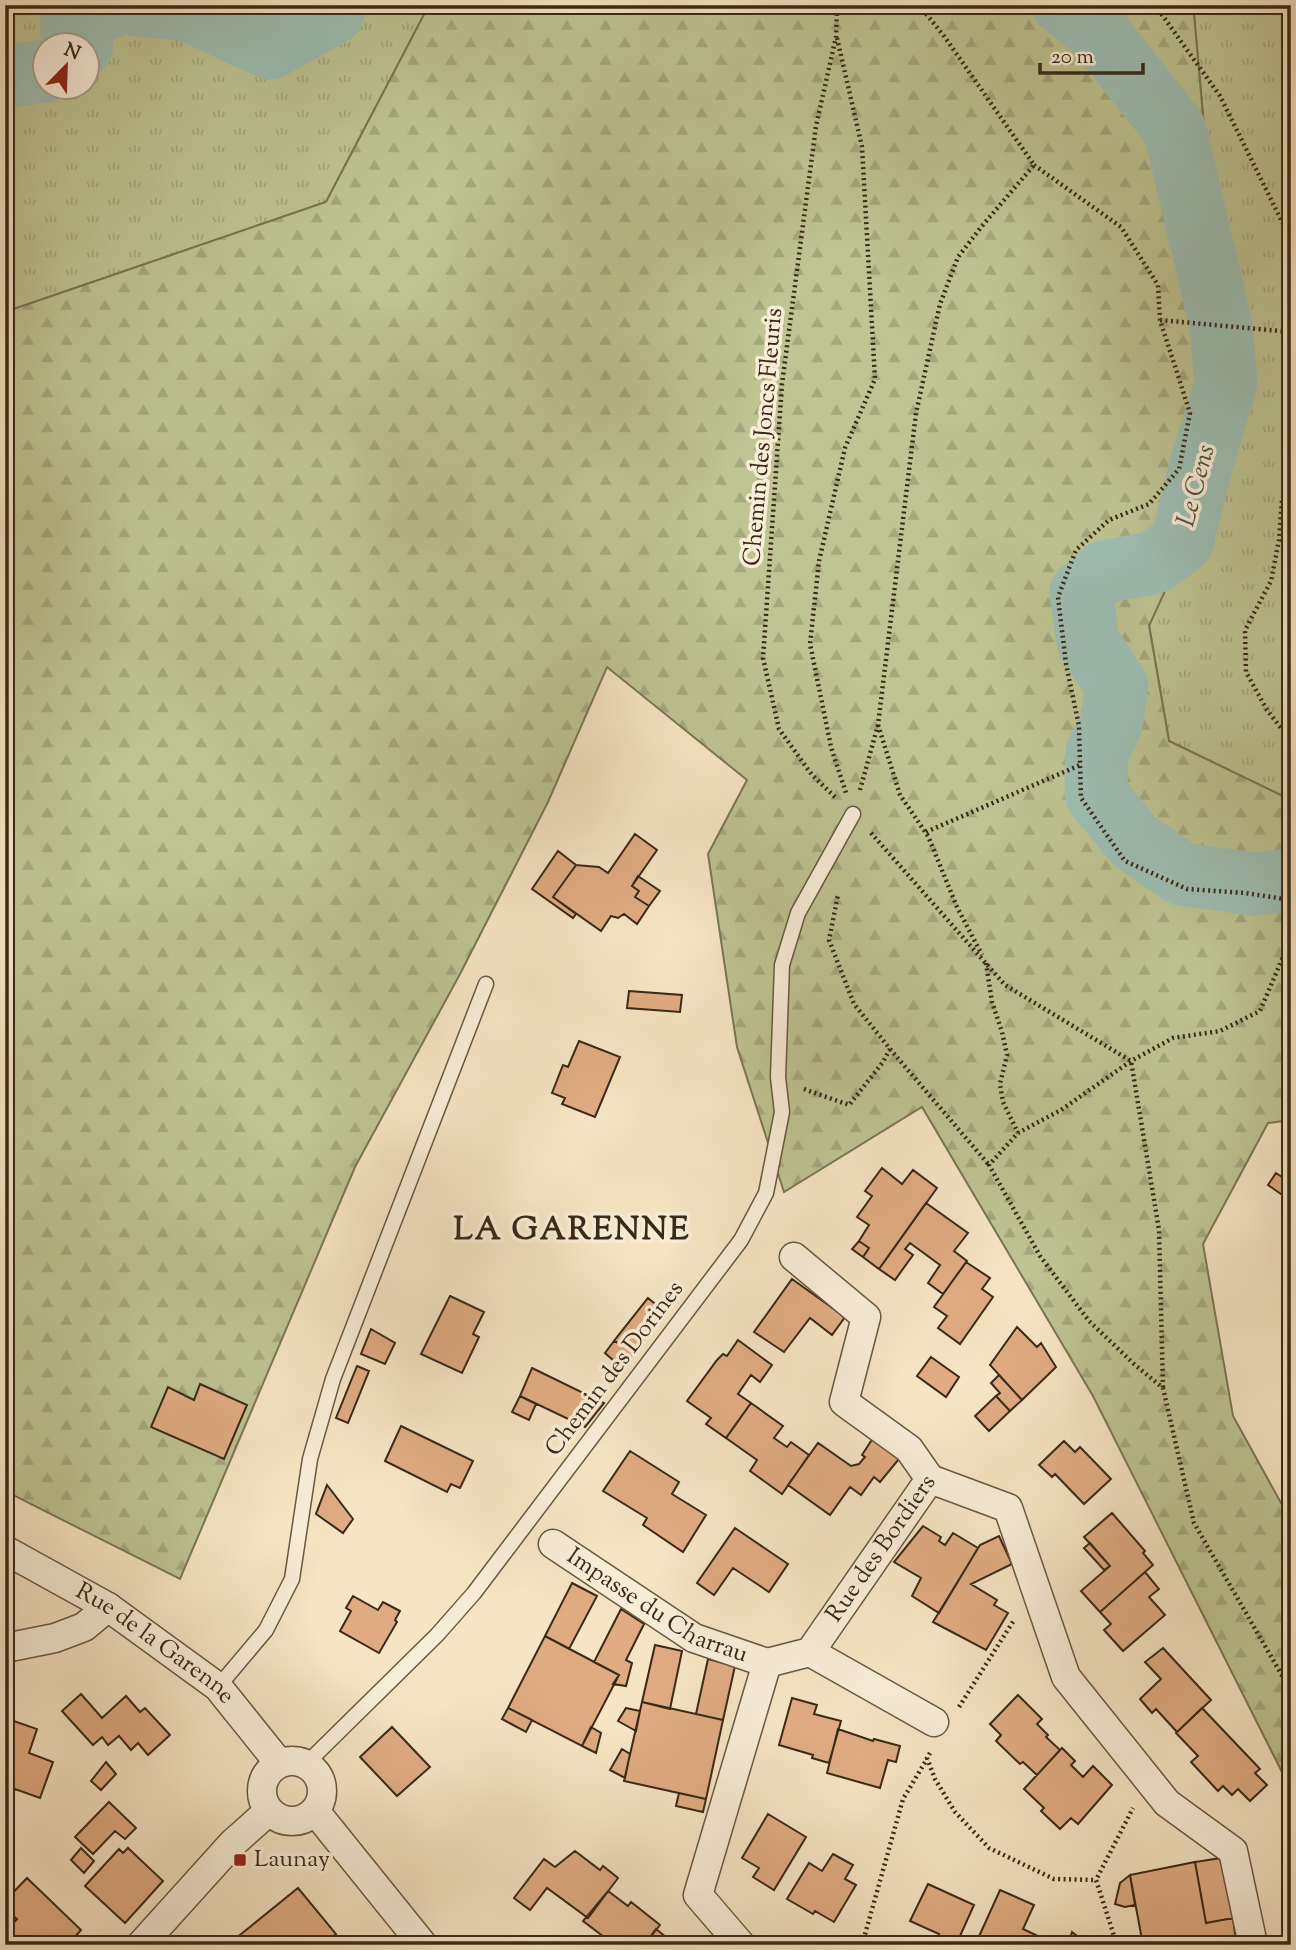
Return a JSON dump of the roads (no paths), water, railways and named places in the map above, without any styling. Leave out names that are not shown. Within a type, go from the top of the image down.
[{"type":"street","points":[[794,1257],[866,1317],[844,1402],[909,1449],[930,1479]]},
{"type":"street","name":"Rue des Bordiers","points":[[767,1663],[810,1652],[930,1479],[1008,1508],[1066,1677],[1167,1803],[1233,1851],[1251,1945]]},
{"type":"street","name":"Impasse du Charrau","points":[[553,1544],[694,1638],[767,1663]]},
{"type":"street","name":"Rue de la Garenne","points":[[5,1550],[108,1607],[218,1687],[293,1764],[319,1777],[322,1785],[316,1811]]},
{"type":"street","points":[[5,1648],[55,1638],[84,1627],[108,1607]]},
{"type":"street","points":[[810,1652],[942,1727]]},
{"type":"street","points":[[741,1945],[698,1895],[767,1663]]},
{"type":"street","points":[[293,1764],[266,1776],[262,1784],[264,1802],[269,1811],[275,1817],[292,1821],[316,1811],[423,1945]]},
{"type":"street","points":[[141,1945],[233,1843],[269,1811]]},
{"type":"lane","name":"Chemin des Dorines","points":[[293,1764],[437,1635],[474,1593],[741,1240],[766,1193],[782,1112],[778,1077],[782,965],[798,913],[853,814]]},
{"type":"lane","points":[[218,1687],[266,1630],[292,1578],[310,1459],[333,1379],[486,984]]},
{"type":"waterway","name":"Le Cens","points":[[74,32],[71,26],[114,5]]},
{"type":"waterway","name":"Le Cens","points":[[137,5],[188,10],[270,48],[333,13],[333,5]]},
{"type":"waterway","name":"Le Cens","points":[[1064,5],[1099,33],[1175,130],[1221,326],[1226,383],[1200,469],[1182,542],[1155,562],[1105,572],[1081,592],[1088,642],[1117,686],[1111,725],[1097,752],[1096,794],[1133,840],[1182,874],[1253,884],[1291,880]]},
{"type":"waterway","name":"Le Cens","points":[[5,74],[10,76],[32,73]]},
{"type":"place","name":"Launay","points":[[240,1860]]},
{"type":"district","name":"LA GARENNE","points":[[572,1231]]}]
